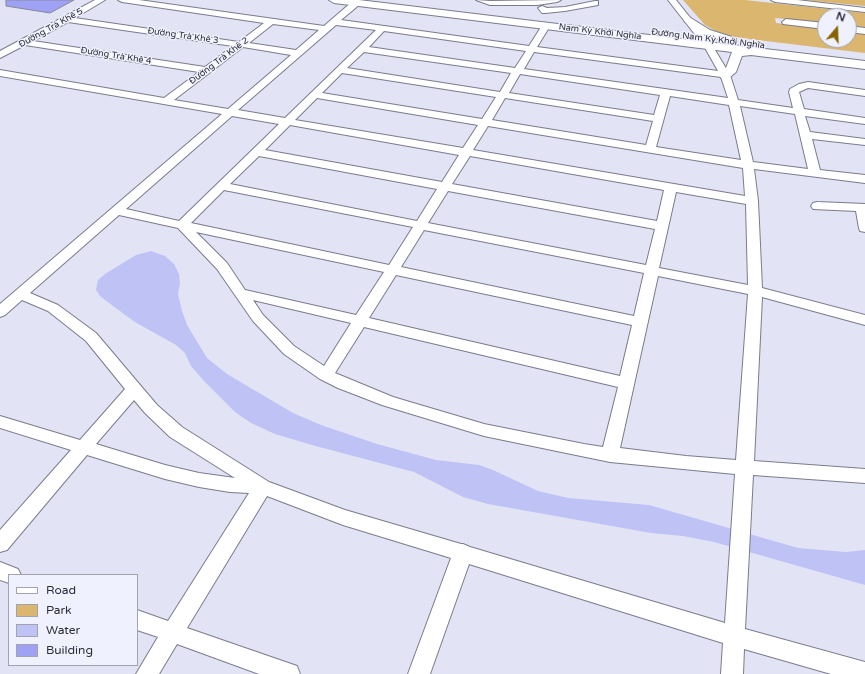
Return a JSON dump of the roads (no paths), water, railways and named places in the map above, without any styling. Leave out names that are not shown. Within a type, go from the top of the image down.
[{"type":"main road","name":"Nam Kỳ Khởi Nghĩa","points":[[334,0],[546,26],[751,47],[865,65]]},
{"type":"main road","name":"Đường Nam Kỳ Khởi Nghĩa","points":[[383,0],[704,42]]},
{"type":"main road","points":[[689,20],[711,34],[751,47]]},
{"type":"main road","name":"Đường Nam Kỳ Khởi Nghĩa","points":[[751,47],[865,58]]},
{"type":"main road","points":[[725,75],[732,69],[736,55],[751,47]]},
{"type":"street","name":"Đường Trà Khê 5","points":[[0,55],[101,0]]},
{"type":"street","points":[[122,0],[272,21],[383,28],[725,75]]},
{"type":"street","points":[[480,0],[490,2],[537,3],[557,0]]},
{"type":"street","points":[[672,0],[689,20],[725,75],[734,102],[748,165],[752,201],[755,291],[732,674]]},
{"type":"street","points":[[775,0],[865,10]]},
{"type":"street","points":[[537,3],[545,11],[565,9],[595,1]]},
{"type":"street","points":[[483,12],[490,2]]},
{"type":"street","points":[[0,312],[356,3]]},
{"type":"street","name":"Đường Trà Khê 3","points":[[67,19],[299,53]]},
{"type":"street","name":"Đường Trà Khê 2","points":[[166,101],[272,21]]},
{"type":"street","points":[[786,22],[817,25]]},
{"type":"street","points":[[326,375],[546,26]]},
{"type":"street","points":[[182,225],[383,28]]},
{"type":"street","name":"Đường Trà Khê 4","points":[[25,42],[206,70]]},
{"type":"street","points":[[363,48],[865,121]]},
{"type":"street","points":[[340,70],[659,119]]},
{"type":"street","points":[[0,73],[752,201]]},
{"type":"street","points":[[814,173],[794,92],[797,87],[808,85],[865,92]]},
{"type":"street","points":[[650,149],[666,92]]},
{"type":"street","points":[[315,95],[748,165],[865,179]]},
{"type":"street","points":[[805,135],[865,142]]},
{"type":"street","points":[[257,152],[662,226]]},
{"type":"street","points":[[222,186],[755,291],[865,320]]},
{"type":"street","points":[[610,455],[671,187]]},
{"type":"street","points":[[816,206],[864,208],[865,228]]},
{"type":"street","points":[[116,211],[640,322]]},
{"type":"street","points":[[182,225],[222,266],[258,318],[277,338],[302,360],[344,384],[388,401],[457,423],[520,438],[610,455],[686,463],[744,466],[865,476]]},
{"type":"street","points":[[241,293],[626,382]]},
{"type":"street","points":[[20,294],[53,308],[91,337],[134,389],[162,420],[176,432],[263,487],[343,517],[463,552],[734,636],[865,673]]},
{"type":"street","points":[[0,544],[134,389]]},
{"type":"street","points":[[0,422],[165,472],[230,485],[263,487]]},
{"type":"street","points":[[147,674],[263,487]]},
{"type":"street","points":[[419,674],[463,552]]},
{"type":"street","points":[[138,620],[289,674]]},
{"type":"water","points":[[151,251],[165,256],[174,264],[179,274],[180,283],[178,294],[182,311],[187,325],[207,358],[227,374],[293,413],[321,425],[377,444],[436,460],[479,465],[538,491],[568,498],[649,505],[798,548],[846,552],[865,550],[865,585],[714,542],[683,536],[651,533],[488,504],[463,497],[414,472],[275,434],[251,423],[235,412],[205,382],[191,366],[185,353],[176,345],[135,322],[100,296],[96,290],[98,280],[105,274],[136,255]]}]
